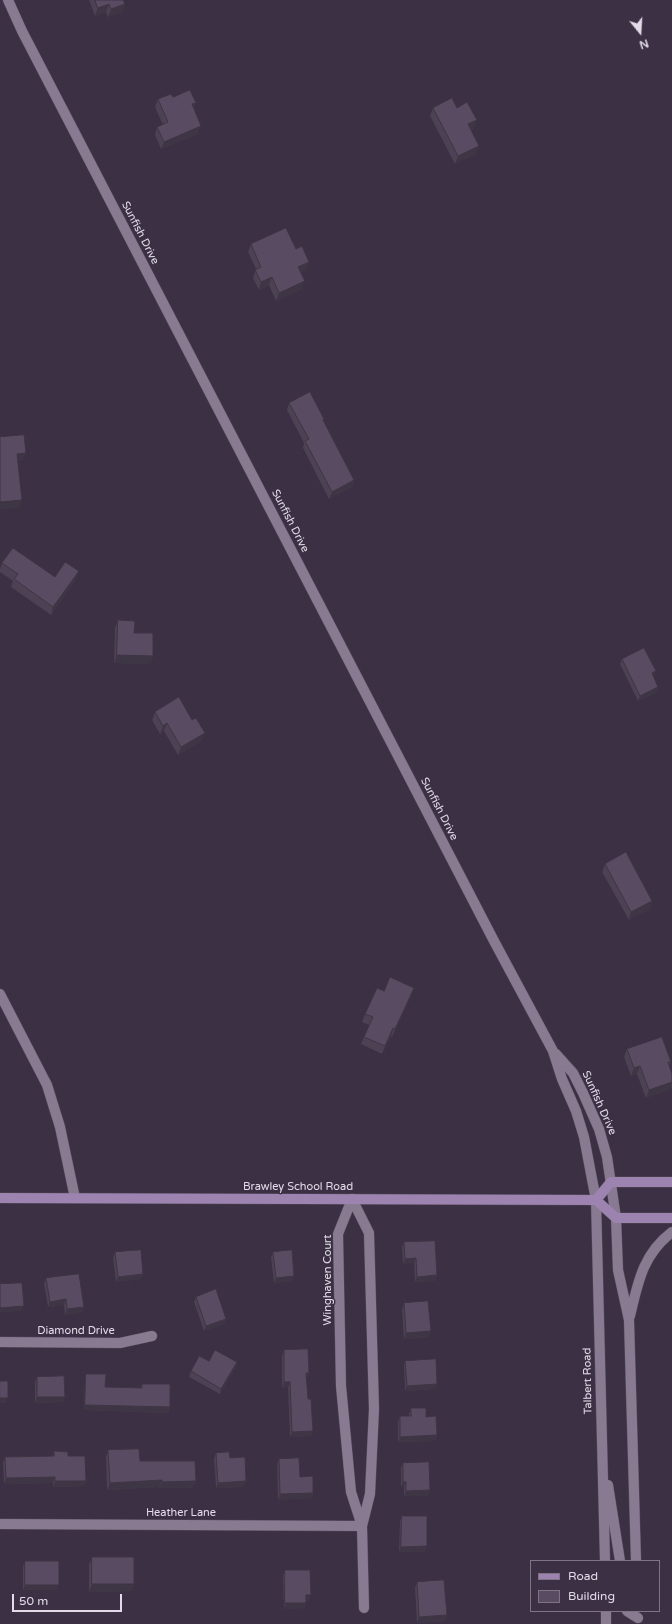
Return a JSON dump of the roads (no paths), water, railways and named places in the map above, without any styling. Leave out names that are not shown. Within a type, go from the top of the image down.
[{"type":"main road","points":[[672,1182],[611,1182],[596,1200],[616,1218],[672,1218]]},
{"type":"main road","name":"Brawley School Road","points":[[0,1198],[596,1200]]},
{"type":"street","name":"Sunfish Drive","points":[[8,0],[22,32],[494,941],[553,1051],[562,1079],[580,1124],[596,1200]]},
{"type":"street","points":[[0,994],[47,1085],[60,1127],[75,1198]]},
{"type":"street","name":"Sunfish Drive","points":[[553,1051],[573,1074],[592,1111],[604,1144],[616,1218]]},
{"type":"street","name":"Winghaven Court","points":[[352,1199],[338,1234],[342,1386],[351,1492],[362,1526]]},
{"type":"street","name":"Winghaven Court","points":[[352,1199],[369,1233],[370,1257],[374,1409],[370,1494],[362,1526],[364,1608]]},
{"type":"street","name":"Talbert Road","points":[[596,1200],[605,1560]]},
{"type":"street","points":[[616,1218],[618,1270],[629,1320],[636,1560]]},
{"type":"street","points":[[629,1320],[637,1284],[646,1261],[656,1246],[672,1232]]},
{"type":"street","name":"Diamond Drive","points":[[0,1342],[120,1343],[152,1336]]},
{"type":"street","points":[[602,1446],[620,1560]]},
{"type":"street","name":"Heather Lane","points":[[0,1524],[362,1526]]},
{"type":"street","points":[[606,1612],[606,1624]]},
{"type":"street","points":[[628,1612],[638,1618]]}]
